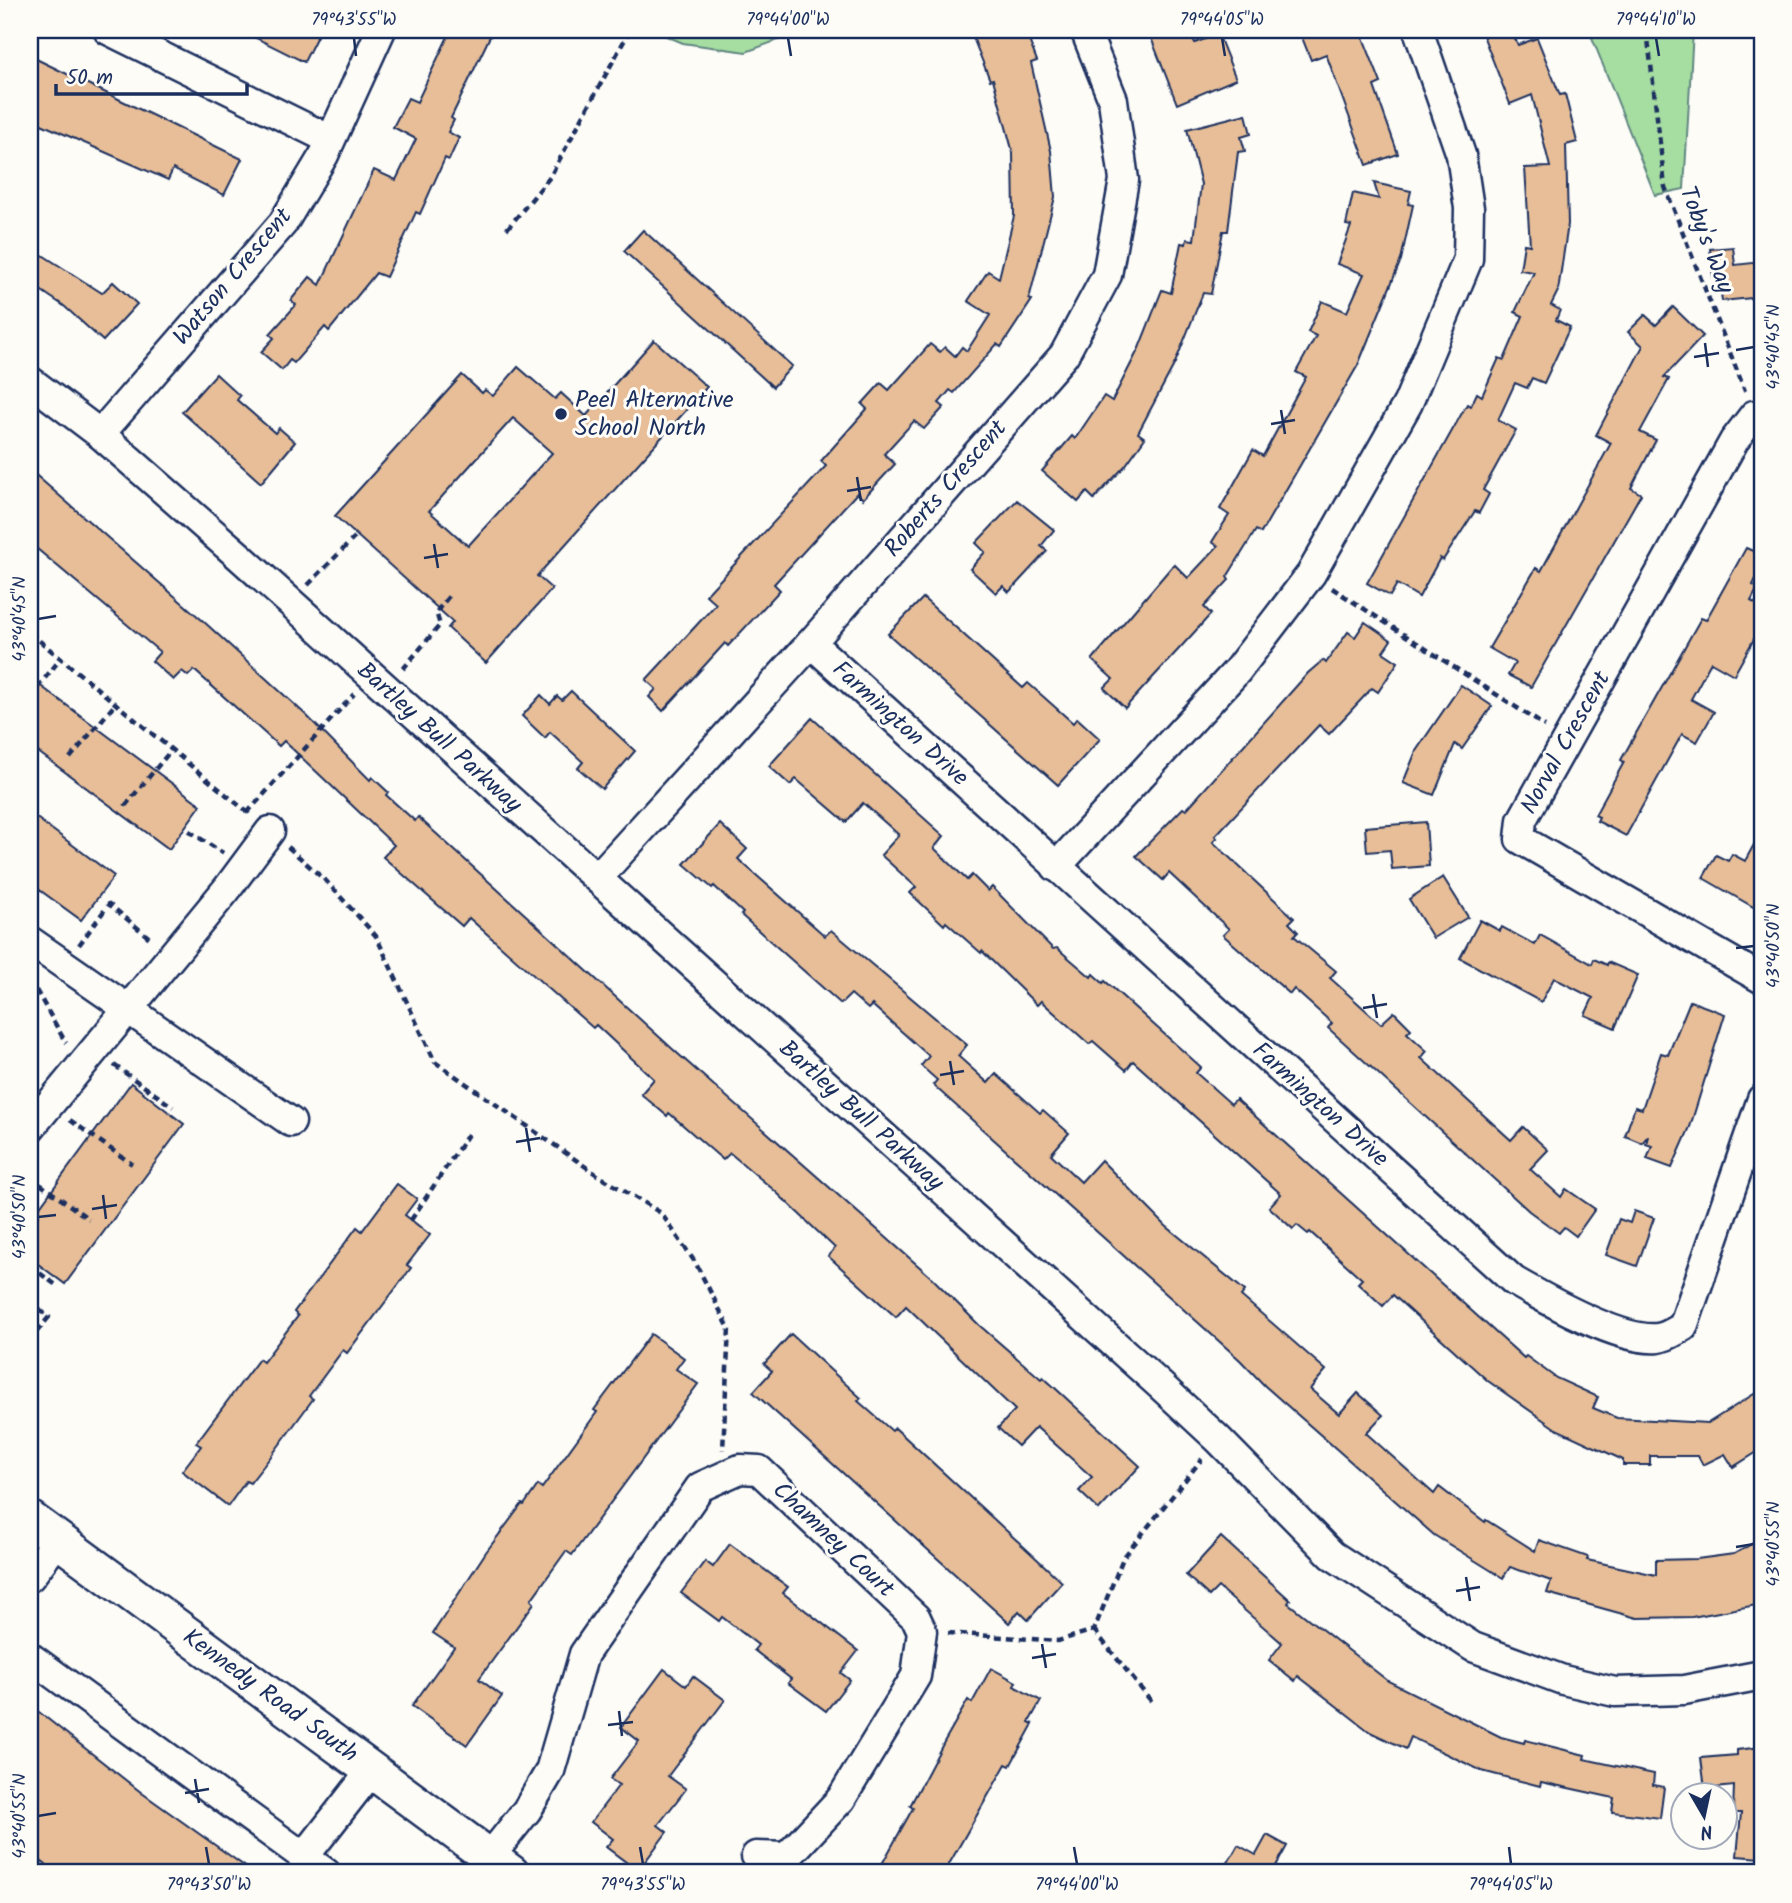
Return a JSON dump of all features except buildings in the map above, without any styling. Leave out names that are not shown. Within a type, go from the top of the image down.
[{"type":"main road","name":"Kennedy Road South","points":[[30,1519],[372,1770],[493,1868]]},
{"type":"street","points":[[107,30],[329,139]]},
{"type":"street","name":"Watson Crescent","points":[[100,434],[283,223],[324,155],[381,30]]},
{"type":"street","name":"Roberts Crescent","points":[[597,878],[811,643],[1064,355],[1107,275],[1124,180],[1113,100],[1086,30]]},
{"type":"street","points":[[1056,867],[1237,671],[1311,574],[1408,403],[1468,259],[1469,208],[1461,155],[1418,30]]},
{"type":"street","name":"Bartley Bull Parkway","points":[[30,382],[100,434],[597,878],[1218,1439],[1332,1555],[1473,1647],[1563,1680],[1615,1692],[1685,1690],[1762,1675]]},
{"type":"street","name":"Norval Crescent","points":[[1758,414],[1734,441],[1566,740],[1522,820],[1520,839],[1762,979]]},
{"type":"street","name":"Farmington Drive","points":[[811,643],[1514,1281],[1548,1300],[1634,1338],[1661,1338],[1683,1327],[1762,1099]]},
{"type":"street","points":[[30,1128],[244,867],[270,831]]},
{"type":"street","points":[[30,941],[291,1122]]},
{"type":"street","name":"Chamney Court","points":[[493,1868],[550,1771],[584,1654],[699,1487],[740,1469],[759,1470],[916,1618],[922,1631]]},
{"type":"street","points":[[30,1577],[58,1540]]},
{"type":"street","points":[[756,1856],[787,1857],[841,1799],[916,1676],[922,1631]]},
{"type":"street","points":[[30,1657],[315,1865],[372,1770]]},
{"type":"path","points":[[507,229],[550,177],[631,30]]},
{"type":"path","name":"Toby's Way","points":[[1647,30],[1665,187],[1758,414]]},
{"type":"path","points":[[308,586],[357,536]]},
{"type":"path","points":[[1311,574],[1566,740]]},
{"type":"path","points":[[402,670],[440,625],[436,612],[449,596]]},
{"type":"path","points":[[30,633],[117,702],[327,882],[376,936],[435,1062],[599,1176],[660,1213],[688,1252],[729,1328],[722,1475]]},
{"type":"path","points":[[30,697],[61,658]]},
{"type":"path","points":[[247,813],[356,692]]},
{"type":"path","points":[[71,758],[117,702]]},
{"type":"path","points":[[125,806],[172,749]]},
{"type":"path","points":[[189,831],[244,867]]},
{"type":"path","points":[[64,965],[108,904],[172,956]]},
{"type":"path","points":[[36,990],[87,1059],[173,1107]]},
{"type":"path","points":[[49,1105],[132,1164]]},
{"type":"path","points":[[411,1220],[469,1133]]},
{"type":"path","points":[[30,1177],[89,1219]]},
{"type":"path","points":[[30,1266],[56,1285]]},
{"type":"path","points":[[30,1302],[49,1317],[30,1340]]},
{"type":"path","points":[[1094,1630],[1123,1558],[1218,1439]]},
{"type":"path","points":[[922,1631],[1058,1641],[1094,1630]]},
{"type":"path","points":[[1094,1630],[1151,1701]]},
{"type":"green space","points":[[652,30],[805,30],[746,52],[683,43]]},
{"type":"green space","points":[[1589,30],[1693,30],[1684,189],[1655,195]]},
{"type":"place","name":"Peel Alternative School North","points":[[561,414]]}]
